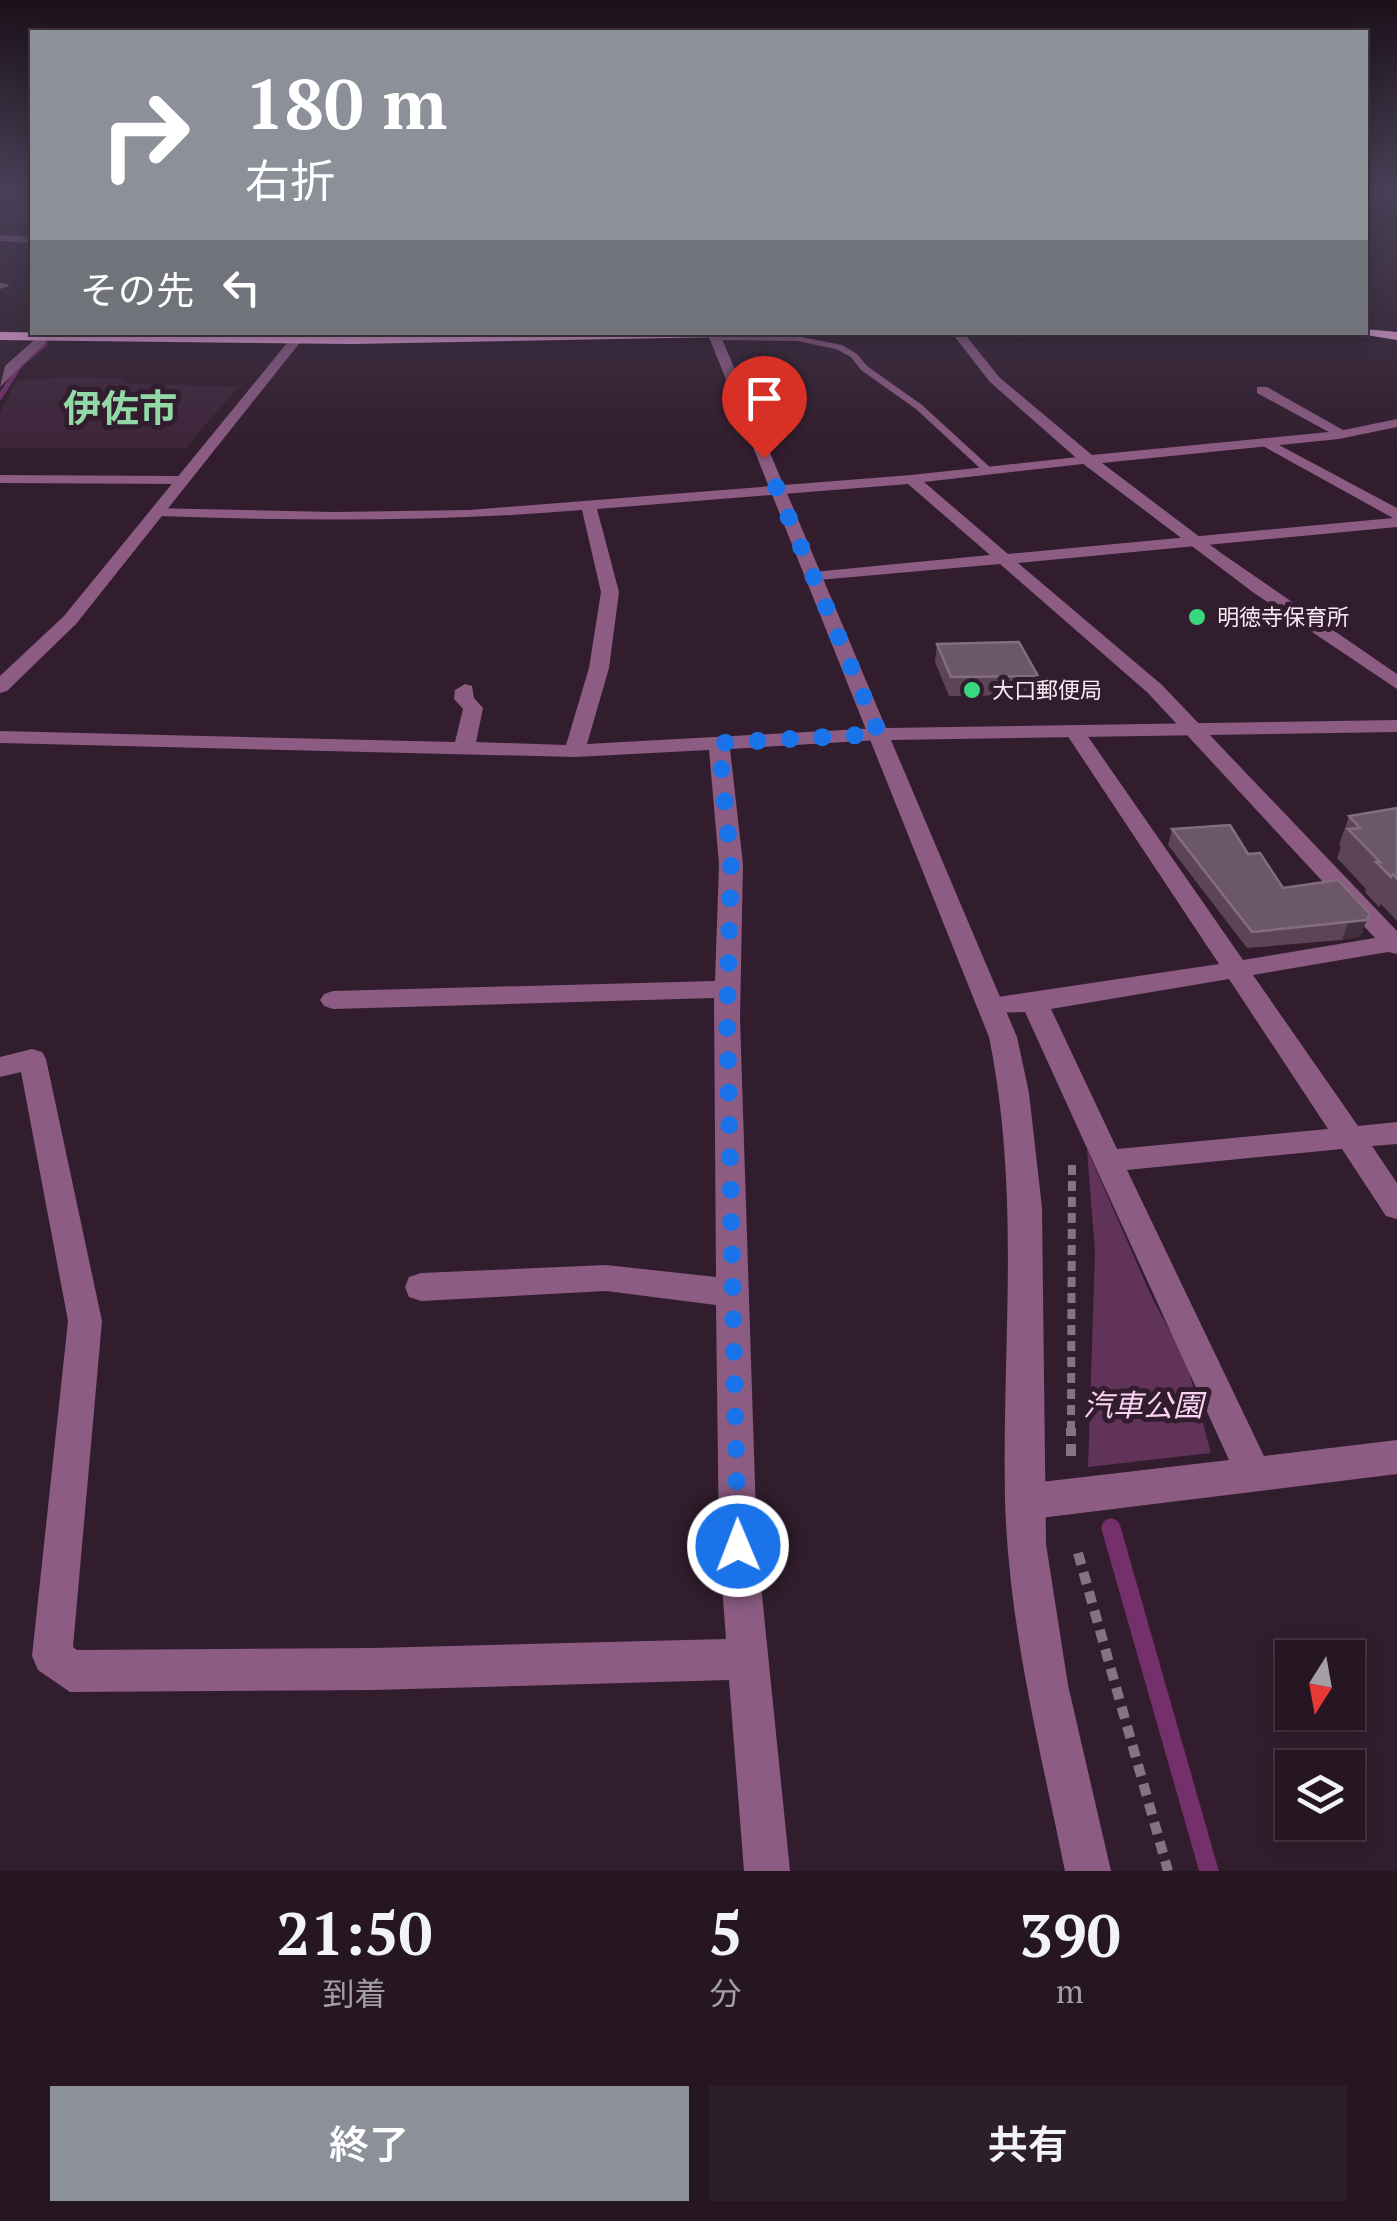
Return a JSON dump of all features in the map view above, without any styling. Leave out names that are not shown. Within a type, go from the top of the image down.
[{"type":"highway","points":[[1368,333],[1397,336]]},
{"type":"highway","points":[[0,336],[496,335]]},
{"type":"street","points":[[0,383],[9,369],[47,335]]},
{"type":"street","points":[[0,687],[70,620],[299,336],[370,335]]},
{"type":"street","points":[[719,335],[776,488],[991,1007],[1017,1090],[1023,1139],[1024,1502],[1038,1639],[1088,1871]]},
{"type":"street","points":[[958,335],[967,352],[998,384],[1086,460],[1397,683]]},
{"type":"street","points":[[1262,390],[1343,434]]},
{"type":"street","points":[[158,511],[334,517],[469,515],[588,502],[910,479],[1343,434],[1397,424]]},
{"type":"street","points":[[1266,442],[1397,514]]},
{"type":"street","points":[[0,479],[180,480]]},
{"type":"street","points":[[910,479],[1108,645],[1198,732],[1396,943]]},
{"type":"street","points":[[575,750],[599,668],[610,592],[588,502]]},
{"type":"street","points":[[813,577],[1397,522]]},
{"type":"street","points":[[464,748],[473,708],[464,698],[465,690]]},
{"type":"street","points":[[0,736],[575,750],[879,734],[1397,726]]},
{"type":"street","points":[[1076,732],[1397,1207]]},
{"type":"street","points":[[719,743],[731,864],[728,989],[738,1546],[767,1871]]},
{"type":"street","points":[[991,1007],[1396,943]]},
{"type":"street","points":[[333,1000],[728,989]]},
{"type":"street","points":[[1034,1002],[1254,1475]]},
{"type":"street","points":[[0,1068],[32,1059],[85,1321],[52,1656],[70,1671],[372,1669],[748,1659]]},
{"type":"street","points":[[1108,1161],[1397,1133]]},
{"type":"street","points":[[421,1287],[606,1278],[733,1293]]},
{"type":"street","points":[[1024,1502],[1397,1458]]},
{"type":"lane","points":[[719,335],[807,337],[861,361],[864,368],[919,407],[987,469]]},
{"type":"path","points":[[1072,1144],[1072,1456]]},
{"type":"path","points":[[1078,1553],[1168,1871]]},
{"type":"shaded area","points":[[72,377],[238,387],[186,448],[0,448],[0,413],[16,381]]},
{"type":"green space","name":"汽車公園","points":[[1087,1149],[1153,1300],[1186,1360],[1211,1453],[1088,1467],[1095,1253]]},
{"type":"building","points":[[1019,642],[1038,676],[951,677],[937,644]]},
{"type":"building","points":[[1397,808],[1397,879],[1376,862],[1380,862],[1348,829],[1360,828],[1349,816]]},
{"type":"building","points":[[1230,825],[1248,854],[1260,853],[1283,888],[1338,880],[1370,914],[1366,920],[1252,932],[1172,829]]},
{"type":"waterway","points":[[0,397],[21,364],[45,344]]},
{"type":"waterway","points":[[1111,1528],[1209,1871]]},
{"type":"place","name":"明徳寺保育所","points":[[1197,617]]},
{"type":"place","name":"大口郵便局","points":[[972,690]]},
{"type":"district","name":"伊佐市","points":[[120,409]]},
{"type":"route","points":[[738,1546],[727,1018],[731,864],[719,743],[879,734],[764,458]]}]
